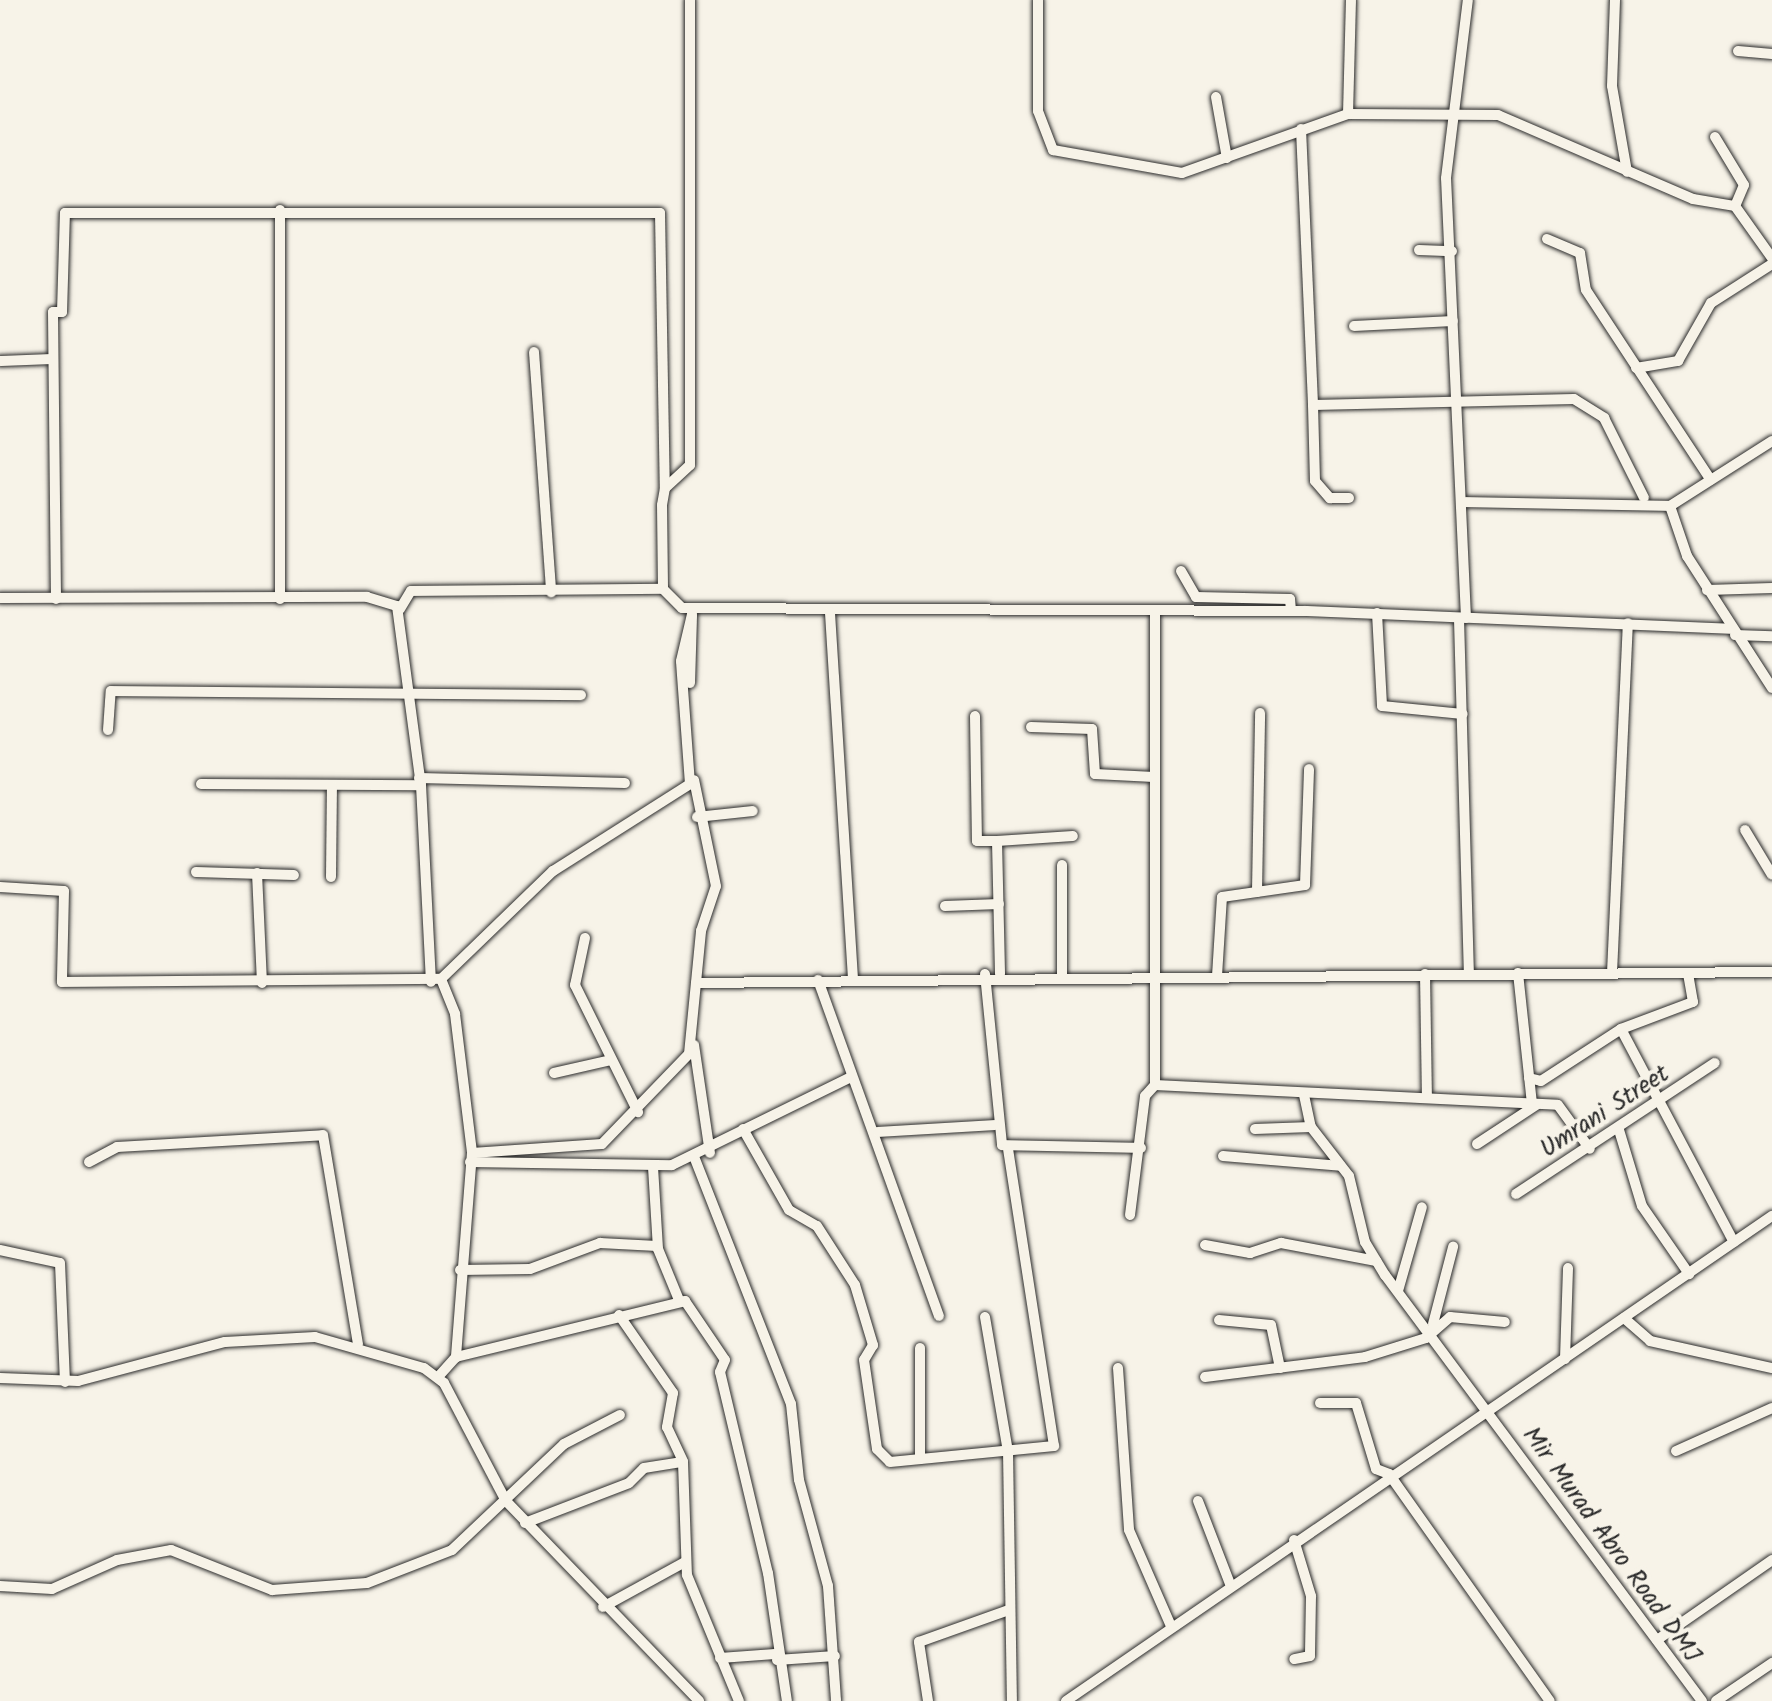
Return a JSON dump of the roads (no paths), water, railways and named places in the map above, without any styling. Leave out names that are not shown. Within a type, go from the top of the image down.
[{"type":"street","points":[[669,486],[685,476],[690,0]]},
{"type":"street","points":[[1038,0],[1043,142],[1148,171],[1198,170],[1348,114],[1452,110],[1512,118],[1627,172],[1735,206],[1767,238],[1772,261],[1710,303],[1678,361],[1636,368]]},
{"type":"street","points":[[1348,114],[1350,0]]},
{"type":"street","points":[[1468,0],[1452,110],[1453,321],[1466,502],[1462,714],[1468,973]]},
{"type":"street","points":[[1615,0],[1612,86],[1627,172]]},
{"type":"street","points":[[1738,51],[1772,54]]},
{"type":"street","points":[[1216,98],[1228,158]]},
{"type":"street","points":[[1301,129],[1315,481],[1330,498],[1349,498]]},
{"type":"street","points":[[1715,137],[1744,185],[1735,206]]},
{"type":"street","points":[[280,210],[280,599]]},
{"type":"street","points":[[56,599],[54,359],[65,213],[660,213],[669,486],[663,588]]},
{"type":"street","points":[[1547,239],[1580,253],[1586,290],[1712,480]]},
{"type":"street","points":[[1420,250],[1452,251]]},
{"type":"street","points":[[1354,326],[1453,321]]},
{"type":"street","points":[[534,352],[552,592]]},
{"type":"street","points":[[0,361],[54,359]]},
{"type":"street","points":[[1313,404],[1574,398],[1596,408],[1644,498]]},
{"type":"street","points":[[1466,502],[1644,498],[1670,506],[1772,441]]},
{"type":"street","points":[[1670,506],[1707,590],[1772,688]]},
{"type":"street","points":[[1181,571],[1196,597],[1290,599],[1291,611]]},
{"type":"street","points":[[456,1357],[471,1158],[455,1014],[436,980],[420,782],[400,609],[410,591],[663,588],[692,614],[1377,612],[1628,624],[1772,636]]},
{"type":"street","points":[[1707,590],[1772,588]]},
{"type":"street","points":[[0,598],[367,597],[400,609]]},
{"type":"street","points":[[1130,1215],[1145,1096],[1154,1085],[1155,612]]},
{"type":"street","points":[[1377,612],[1382,706],[1462,714]]},
{"type":"street","points":[[830,613],[852,978]]},
{"type":"street","points":[[692,614],[697,818],[712,846],[716,886],[696,984],[694,1043],[710,1152]]},
{"type":"street","points":[[0,887],[64,891],[62,982],[436,980],[553,871],[690,784],[681,662],[692,614]]},
{"type":"street","points":[[1612,974],[1628,624]]},
{"type":"street","points":[[108,730],[111,691],[409,698],[581,695]]},
{"type":"street","points":[[1257,892],[1260,713]]},
{"type":"street","points":[[975,716],[977,841],[1073,836]]},
{"type":"street","points":[[1031,727],[1092,729],[1095,774],[1154,777]]},
{"type":"street","points":[[1216,976],[1217,903],[1305,885],[1309,769]]},
{"type":"street","points":[[201,784],[625,783]]},
{"type":"street","points":[[331,878],[332,786]]},
{"type":"street","points":[[697,818],[753,811]]},
{"type":"street","points":[[1745,830],[1772,875]]},
{"type":"street","points":[[998,840],[1000,974]]},
{"type":"street","points":[[1062,865],[1062,974]]},
{"type":"street","points":[[196,872],[294,875]]},
{"type":"street","points":[[257,874],[262,983]]},
{"type":"street","points":[[945,906],[998,904]]},
{"type":"street","points":[[585,938],[575,985],[638,1112]]},
{"type":"street","points":[[1530,1078],[1542,1080],[1621,1029],[1693,1002],[1688,972]]},
{"type":"street","points":[[696,984],[984,974],[1772,972]]},
{"type":"street","points":[[1518,973],[1535,1103]]},
{"type":"street","points":[[744,1128],[789,1210],[818,1226],[855,1284],[873,1345],[864,1360],[882,1460],[1054,1446],[1008,1150],[995,1125],[984,974]]},
{"type":"street","points":[[1425,974],[1426,1095]]},
{"type":"street","points":[[818,980],[851,1077],[878,1132],[939,1316]]},
{"type":"street","points":[[1621,1029],[1734,1242]]},
{"type":"street","points":[[471,1158],[591,1149],[638,1112],[694,1043]]},
{"type":"street","points":[[554,1073],[610,1060]]},
{"type":"street","name":"Umrani Street","points":[[1516,1194],[1620,1130],[1716,1063]]},
{"type":"street","points":[[471,1158],[653,1167],[695,1159],[744,1128],[851,1077]]},
{"type":"street","points":[[1154,1085],[1304,1096],[1426,1095],[1535,1103],[1568,1113],[1590,1149]]},
{"type":"street","points":[[1255,1128],[1311,1128],[1304,1096]]},
{"type":"street","points":[[1477,1144],[1535,1103]]},
{"type":"street","points":[[878,1132],[995,1125]]},
{"type":"street","name":"Mir Murad Abro Road DMJ","points":[[1311,1128],[1340,1166],[1376,1261],[1431,1329],[1658,1640],[1694,1699]]},
{"type":"street","points":[[1620,1130],[1642,1206],[1689,1274]]},
{"type":"street","points":[[89,1162],[116,1147],[323,1135],[358,1344]]},
{"type":"street","points":[[1008,1150],[1141,1148]]},
{"type":"street","points":[[1223,1156],[1340,1166]]},
{"type":"street","points":[[695,1159],[791,1404],[835,1656],[836,1701]]},
{"type":"street","points":[[653,1167],[657,1246],[678,1300],[725,1360],[720,1372],[768,1573],[776,1657],[787,1701]]},
{"type":"street","points":[[1398,1290],[1422,1207]]},
{"type":"street","points":[[1066,1701],[1389,1474],[1488,1412],[1772,1216]]},
{"type":"street","points":[[460,1270],[530,1269],[600,1243],[657,1246]]},
{"type":"street","points":[[1205,1245],[1250,1253],[1281,1243],[1376,1261]]},
{"type":"street","points":[[1431,1329],[1453,1247]]},
{"type":"street","points":[[0,1250],[60,1263],[65,1382]]},
{"type":"street","points":[[1565,1359],[1568,1268]]},
{"type":"street","points":[[438,1377],[456,1357],[678,1300]]},
{"type":"street","points":[[619,1316],[673,1393],[667,1427],[684,1462],[685,1562],[739,1701]]},
{"type":"street","points":[[985,1317],[1008,1451],[1012,1701]]},
{"type":"street","points":[[1204,1376],[1364,1357],[1450,1317],[1505,1322]]},
{"type":"street","points":[[1624,1318],[1650,1341],[1772,1368]]},
{"type":"street","points":[[1219,1320],[1271,1325],[1280,1368]]},
{"type":"street","points":[[0,1378],[65,1382],[225,1342],[334,1336],[438,1377],[506,1501],[603,1608],[699,1701]]},
{"type":"street","points":[[920,1348],[920,1458]]},
{"type":"street","points":[[1118,1368],[1129,1530],[1171,1626]]},
{"type":"street","points":[[1320,1403],[1356,1403],[1376,1468],[1389,1474],[1550,1701]]},
{"type":"street","points":[[1676,1451],[1772,1408]]},
{"type":"street","points":[[0,1586],[52,1590],[116,1560],[170,1550],[241,1584],[324,1592],[416,1568],[506,1501],[564,1444],[620,1415]]},
{"type":"street","points":[[525,1523],[629,1483],[644,1468],[684,1462]]},
{"type":"street","points":[[1198,1501],[1230,1584]]},
{"type":"street","points":[[1294,1540],[1311,1596],[1310,1656],[1294,1659]]},
{"type":"street","points":[[1658,1640],[1772,1560]]},
{"type":"street","points":[[603,1608],[685,1562]]},
{"type":"street","points":[[928,1701],[920,1642],[1009,1610]]},
{"type":"street","points":[[720,1658],[835,1656]]},
{"type":"street","points":[[1716,1701],[1772,1664]]}]
